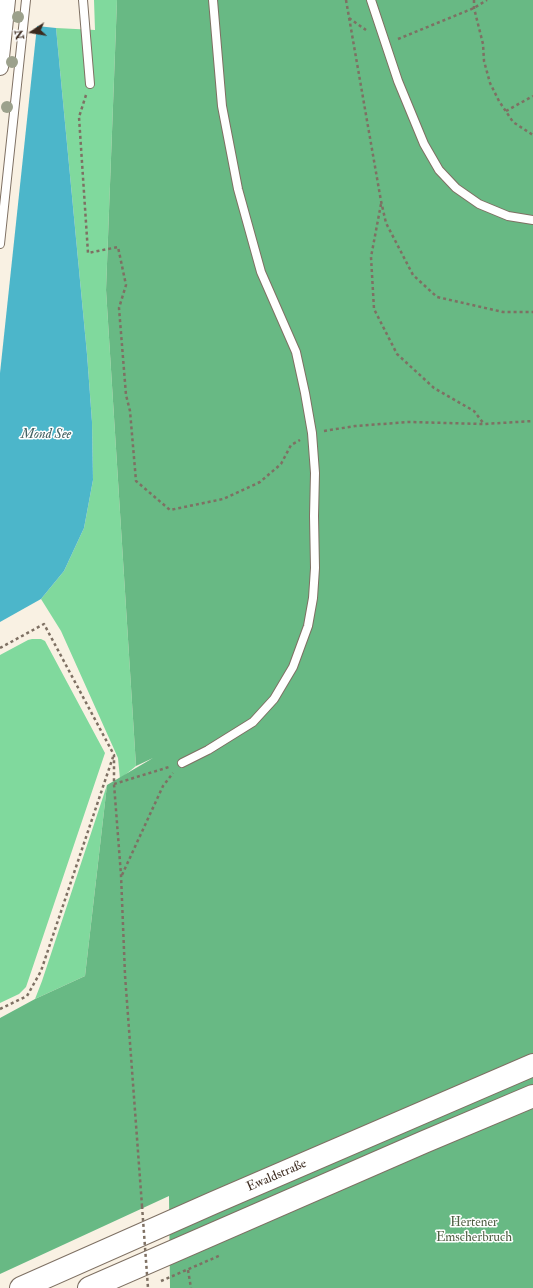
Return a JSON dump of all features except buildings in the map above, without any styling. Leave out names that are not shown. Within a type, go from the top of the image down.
[{"type":"main road","name":"Ewaldstraße","points":[[21,1288],[213,1203],[533,1065]]},
{"type":"main road","points":[[89,1288],[533,1096]]},
{"type":"street","points":[[0,67],[7,0]]},
{"type":"lane","points":[[0,244],[26,0]]},
{"type":"lane","points":[[83,0],[90,84]]},
{"type":"lane","points":[[182,763],[208,750],[253,722],[274,698],[293,667],[308,626],[316,568],[314,516],[315,473],[312,433],[296,352],[261,272],[238,189],[222,106],[213,0]]},
{"type":"lane","points":[[371,0],[398,81],[424,144],[439,170],[456,188],[479,204],[508,216],[533,220]]},
{"type":"path","points":[[346,0],[381,202],[386,222],[413,275],[437,297],[503,312],[533,312]]},
{"type":"path","points":[[474,0],[474,8],[483,44],[484,61],[490,83],[499,101],[514,122],[533,135]]},
{"type":"path","points":[[349,18],[386,44],[474,8],[487,0]]},
{"type":"path","points":[[90,84],[79,117],[88,253],[118,247],[126,285],[119,308],[126,395],[130,411],[136,481],[170,510],[223,499],[260,482],[281,464],[291,445],[312,433],[355,426],[409,422],[484,424],[533,421]]},
{"type":"path","points":[[506,111],[533,96]]},
{"type":"path","points":[[381,202],[371,257],[374,309],[397,354],[434,388],[474,411],[484,424]]},
{"type":"path","points":[[0,648],[44,624],[114,755],[114,784],[121,875],[125,975],[148,1288]]},
{"type":"path","points":[[0,1009],[27,996],[41,971],[114,755]]},
{"type":"path","points":[[114,784],[182,763]]},
{"type":"path","points":[[121,875],[163,786],[182,763]]},
{"type":"path","points":[[159,1282],[188,1270],[191,1288]]},
{"type":"path","points":[[144,1288],[151,1285]]},
{"type":"green space","points":[[94,0],[117,0],[106,290],[136,766],[120,779],[118,758],[61,631],[41,599],[64,571],[84,528],[93,480],[92,422],[87,354],[56,28],[95,30]]},
{"type":"green space","name":"Hertener Emscherbruch","points":[[117,0],[533,0],[533,1288],[170,1288],[169,1196],[0,1274],[0,1018],[35,999],[85,976],[107,785],[153,758],[136,766],[106,290]]},
{"type":"green space","points":[[32,639],[41,639],[45,641],[105,753],[26,987],[19,994],[0,1003],[0,655]]},
{"type":"green space","points":[[107,785],[85,976],[35,999],[42,981]]},
{"type":"water","name":"Mond See","points":[[37,26],[56,28],[87,354],[92,422],[93,480],[84,528],[64,571],[41,599],[0,622],[0,373]]}]
